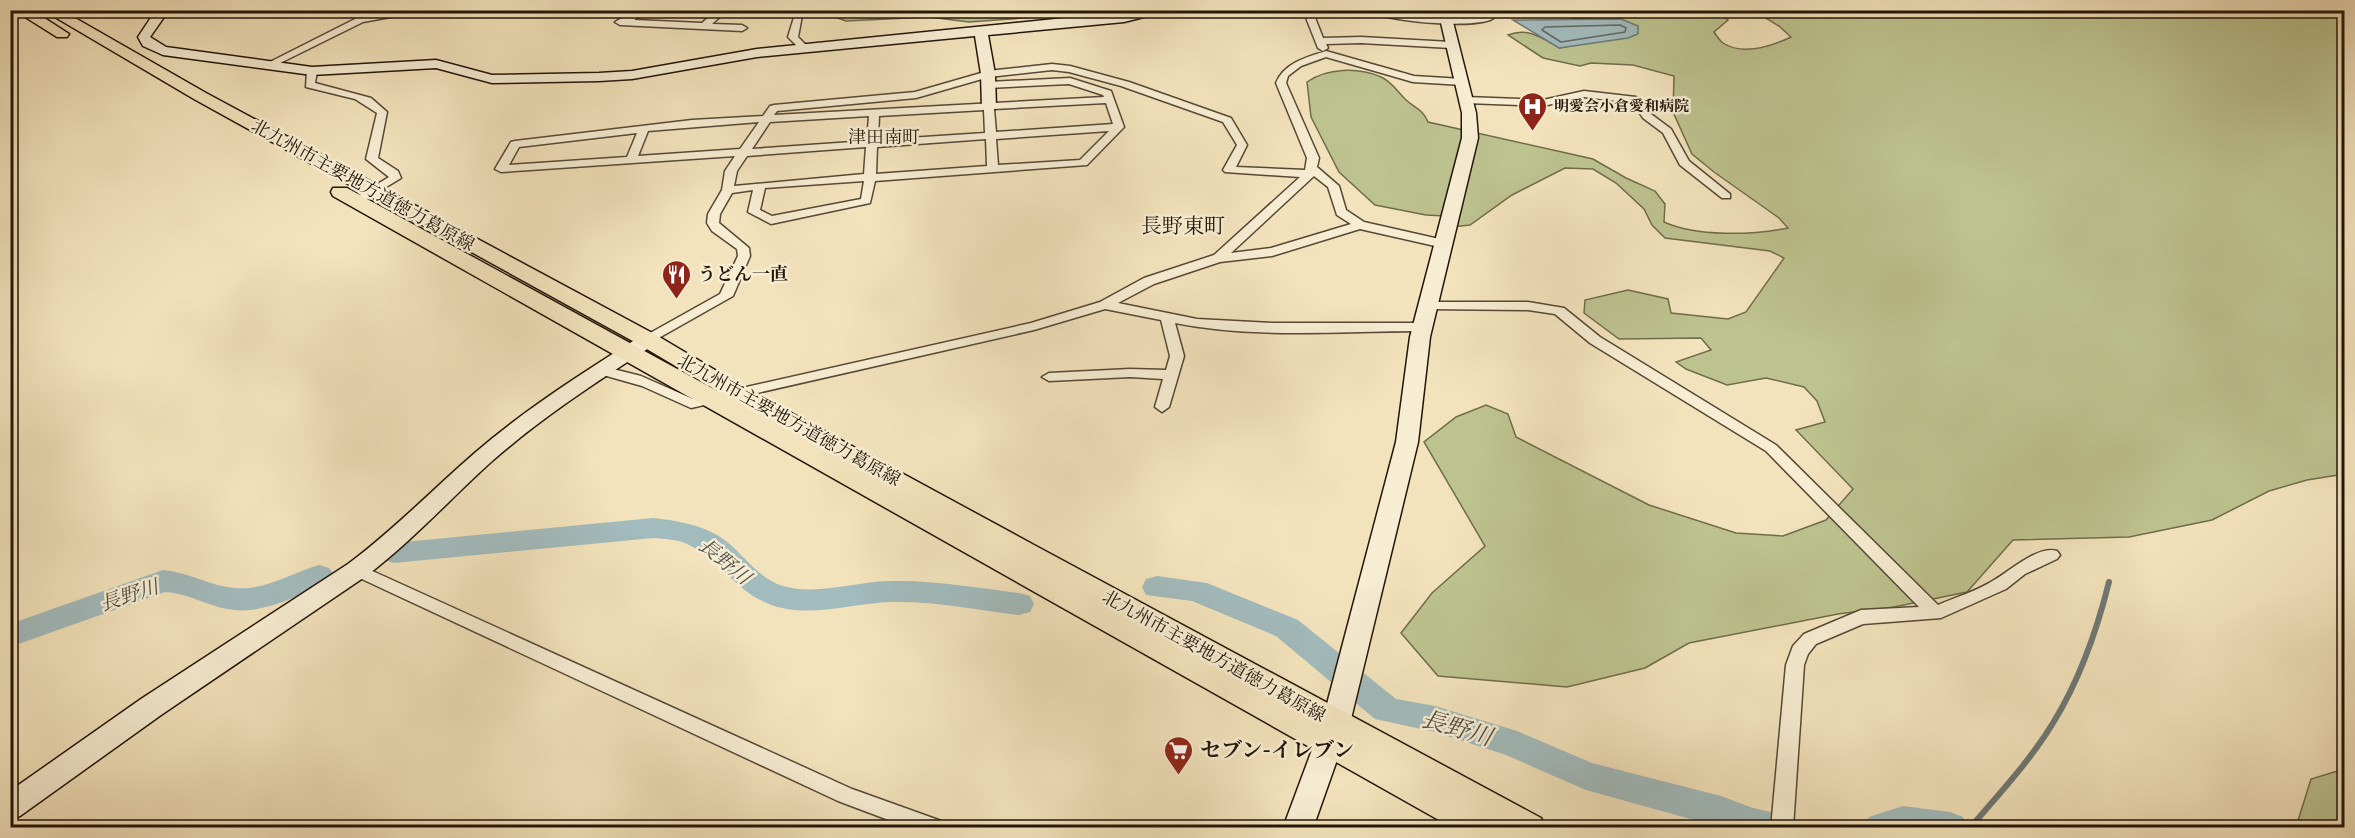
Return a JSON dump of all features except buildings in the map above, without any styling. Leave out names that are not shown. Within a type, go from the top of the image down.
[{"type":"main road","name":"北九州市主要地方道徳力葛原線","points":[[50,10],[628,353],[712,400],[1332,732],[1529,828]]},
{"type":"main road","name":"北九州市主要地方道徳力葛原線","points":[[25,11],[365,196],[648,340],[1332,732],[1484,828]]},
{"type":"street","points":[[163,10],[144,34],[148,44],[178,54],[312,71],[436,64],[492,79],[632,75],[757,53],[1124,18],[1166,10]]},
{"type":"street","points":[[267,66],[360,20],[407,10]]},
{"type":"street","points":[[396,13],[584,14],[599,10]]},
{"type":"street","points":[[771,10],[800,12],[793,37],[804,48]]},
{"type":"street","points":[[1307,10],[1326,54]]},
{"type":"street","points":[[1371,10],[1481,19],[1490,17],[1496,10]]},
{"type":"street","points":[[721,12],[641,11],[623,22],[742,28]]},
{"type":"street","points":[[704,26],[721,12]]},
{"type":"street","points":[[1298,828],[1332,732],[1407,442],[1423,327],[1470,138],[1464,91],[1451,45],[1437,15]]},
{"type":"street","points":[[981,31],[988,80],[993,169]]},
{"type":"street","points":[[1321,41],[1361,40],[1451,45]]},
{"type":"street","points":[[1218,258],[1311,171],[1313,158],[1281,83],[1284,75],[1298,64],[1326,54],[1464,91],[1543,104],[1584,94],[1636,100],[1641,103],[1647,116],[1667,131],[1684,162],[1726,196]]},
{"type":"street","points":[[10,807],[151,707],[357,570],[377,555],[485,456],[560,397],[648,340],[726,296],[744,256],[743,248],[716,228],[713,223],[714,214],[728,190],[731,171],[774,108],[916,95],[1053,67],[1070,69],[1125,84],[1227,120],[1242,145],[1228,170],[1311,171],[1333,186],[1341,212],[1359,225],[1444,244]]},
{"type":"street","points":[[312,71],[310,85],[367,100],[382,112],[372,159],[394,173],[395,178],[365,196]]},
{"type":"street","points":[[988,80],[1070,81],[1107,93],[1119,128]]},
{"type":"street","points":[[1110,100],[763,121],[692,123],[515,144],[501,169],[1119,128]]},
{"type":"street","points":[[760,185],[754,212],[771,220],[866,201],[874,114]]},
{"type":"street","points":[[728,190],[760,185],[1083,163],[1119,128]]},
{"type":"street","points":[[632,161],[644,129]]},
{"type":"street","points":[[601,370],[625,374],[655,384],[691,404],[712,400],[750,389],[1034,326],[1105,304],[1149,281],[1218,258],[1272,252],[1359,225]]},
{"type":"street","points":[[1105,304],[1197,323],[1273,327],[1423,327]]},
{"type":"street","points":[[1428,306],[1528,306],[1559,311],[1595,340],[1771,448],[1935,613]]},
{"type":"street","points":[[1162,407],[1177,356],[1167,317]]},
{"type":"street","points":[[1049,376],[1130,372],[1171,375]]},
{"type":"street","points":[[1782,828],[1795,665],[1800,651],[1810,639],[1861,617],[1935,613],[2000,585],[2019,570],[2050,555]]},
{"type":"street","points":[[357,570],[845,795],[937,828]]},
{"type":"green space","points":[[817,11],[1118,11],[969,22],[929,17],[846,21]]},
{"type":"green space","points":[[1676,11],[1714,11],[1728,20],[1714,32],[1721,41],[1731,47],[1748,49],[1775,44],[1791,37],[1779,26],[1759,14],[1763,11],[2344,11],[2344,474],[2307,480],[2269,491],[2212,520],[2129,537],[2013,540],[1967,592],[1689,643],[1645,668],[1567,687],[1438,676],[1401,633],[1432,593],[1485,546],[1424,442],[1456,417],[1486,405],[1508,414],[1516,437],[1649,505],[1736,533],[1783,536],[1826,520],[1853,489],[1796,430],[1825,422],[1817,401],[1804,387],[1766,378],[1727,385],[1686,369],[1676,362],[1711,350],[1701,338],[1619,339],[1584,313],[1585,300],[1628,290],[1668,299],[1671,313],[1728,319],[1746,312],[1784,258],[1770,251],[1665,238],[1652,225],[1644,209],[1616,183],[1593,169],[1565,168],[1512,195],[1470,225],[1452,227],[1444,216],[1426,215],[1375,205],[1339,172],[1311,117],[1307,82],[1324,74],[1343,70],[1372,74],[1391,84],[1421,111],[1428,122],[1593,159],[1655,191],[1665,204],[1664,222],[1677,227],[1725,233],[1788,228],[1779,218],[1692,154],[1673,112],[1674,76],[1633,65],[1591,63],[1580,66],[1543,58],[1508,35],[1528,33],[1541,37],[1560,48],[1581,44],[1621,19],[1570,21],[1571,19]]},
{"type":"green space","points":[[2344,769],[2344,827],[2296,827],[2311,779]]},
{"type":"water","points":[[1621,19],[1638,26],[1638,34],[1628,38],[1559,48],[1513,20]]},
{"type":"waterway","name":"長野川","points":[[394,553],[653,528],[693,535],[705,541],[758,587],[782,597],[818,599],[895,591],[1019,604]]},
{"type":"waterway","name":"長野川","points":[[10,636],[163,581],[179,583],[237,600],[261,597],[319,575]]},
{"type":"waterway","points":[[1970,828],[2024,764],[2062,707],[2086,655],[2109,582]]},
{"type":"waterway","name":"長野川","points":[[1157,587],[1196,591],[1287,628],[1387,710],[1435,719],[1517,745],[1586,776],[1721,811],[1751,823],[1780,828]]},
{"type":"waterway","name":"長野川","points":[[1882,828],[1903,821],[1950,828]]},
{"type":"place","name":"明愛会小倉愛和病院","points":[[1533,132]]},
{"type":"place","name":"うどん一直","points":[[677,300]]},
{"type":"place","name":"セブン-イレブン","points":[[1179,776]]},
{"type":"district","name":"津田南町","points":[[884,137]]},
{"type":"district","name":"長野東町","points":[[1183,226]]}]
